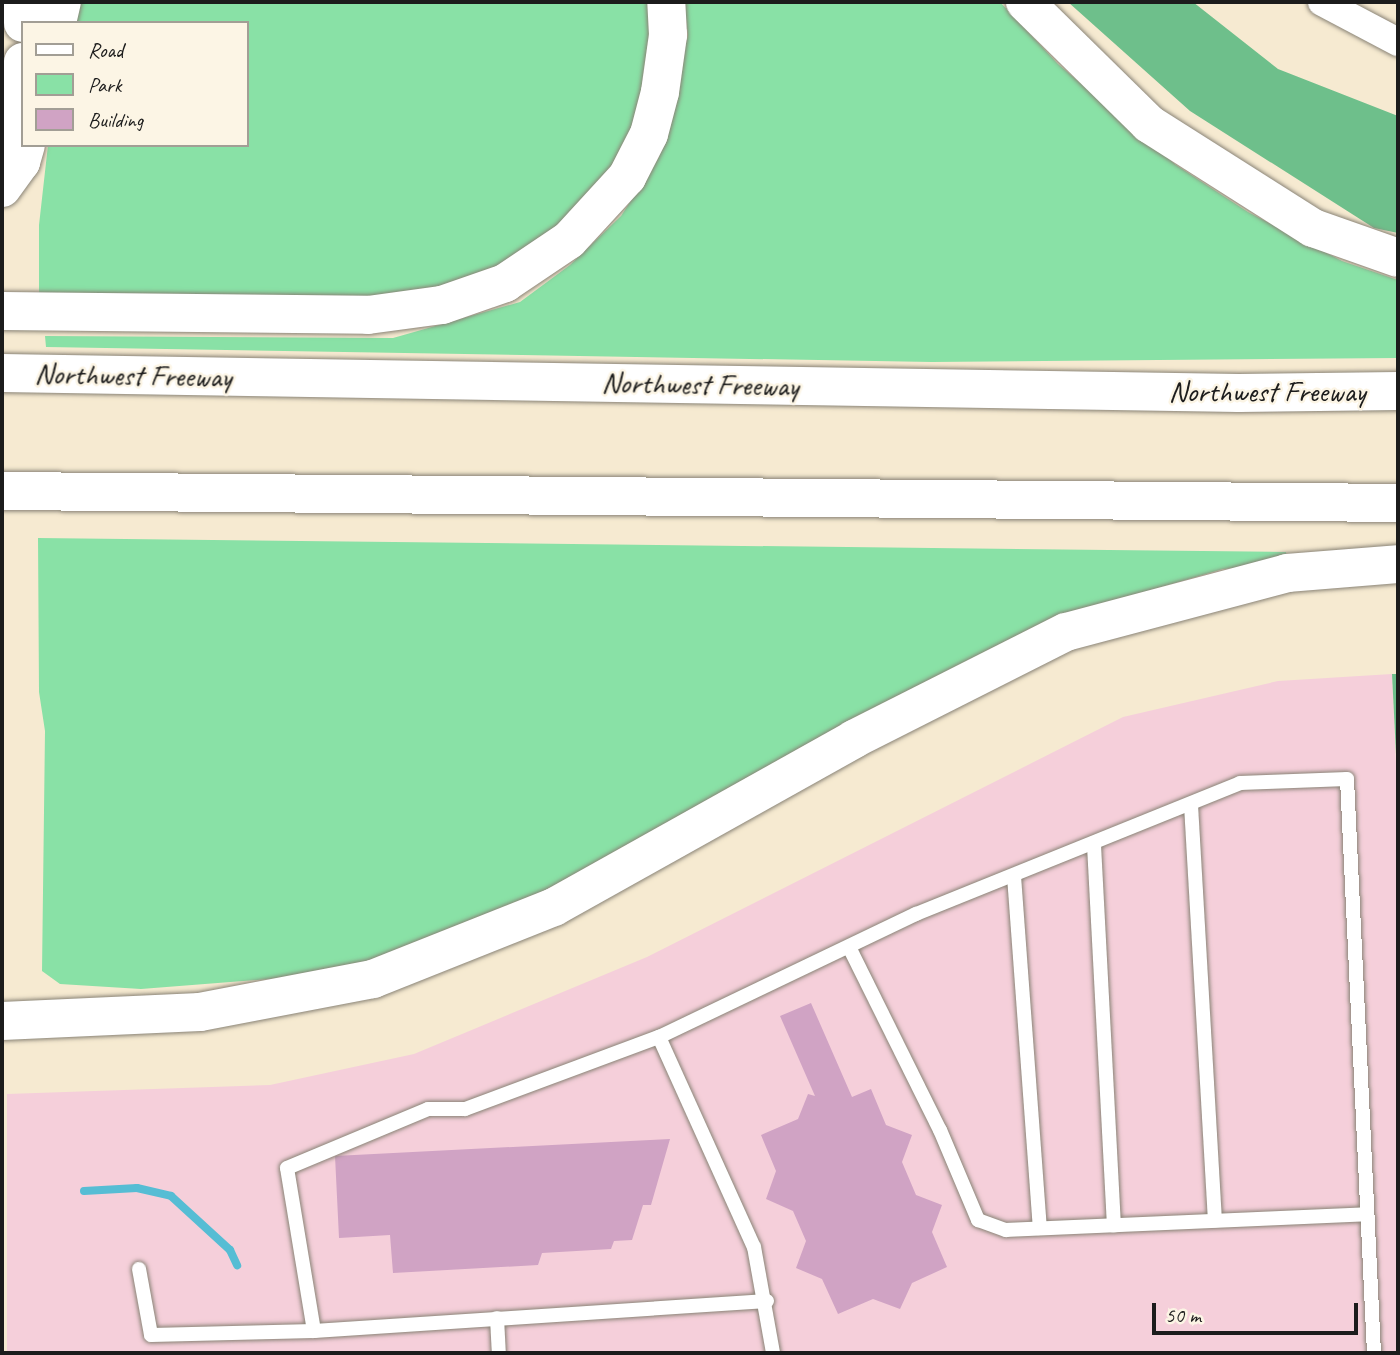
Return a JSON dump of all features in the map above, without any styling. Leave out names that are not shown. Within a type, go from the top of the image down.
[{"type":"main road","points":[[23,2],[23,21]]},
{"type":"main road","points":[[57,21],[62,2]]},
{"type":"main road","points":[[2,311],[368,315],[442,305],[505,283],[569,240],[627,177],[649,134],[660,92],[666,2]]},
{"type":"main road","points":[[1025,2],[1149,124],[1313,228],[1398,258]]},
{"type":"main road","points":[[16,165],[21,91]]},
{"type":"main road","name":"Northwest Freeway","points":[[2,373],[1225,393],[1398,391]]},
{"type":"main road","points":[[2,491],[1398,503]]},
{"type":"main road","points":[[2,1021],[200,1012],[373,979],[554,907],[854,739],[1066,632],[1287,572],[1398,565]]},
{"type":"street","points":[[1322,2],[1398,42]]},
{"type":"lane","points":[[314,1331],[287,1168],[428,1109],[465,1109],[659,1037],[916,914],[1094,845],[1240,783],[1347,779],[1374,1353]]},
{"type":"lane","points":[[1191,805],[1215,1220]]},
{"type":"lane","points":[[1094,845],[1114,1224]]},
{"type":"lane","points":[[1014,876],[1040,1228]]},
{"type":"lane","points":[[849,947],[940,1130],[978,1220],[1006,1230],[1366,1214]]},
{"type":"lane","points":[[659,1037],[754,1247],[767,1301],[772,1353]]},
{"type":"lane","points":[[139,1269],[151,1335],[314,1331],[767,1301]]},
{"type":"lane","points":[[496,1318],[499,1353]]},
{"type":"shaded area","points":[[1392,674],[1398,806],[1398,1353],[7,1353],[7,1094],[270,1085],[414,1054],[647,957],[1123,717],[1278,681]]},
{"type":"green space","points":[[79,2],[653,2],[654,54],[629,141],[598,188],[534,252],[449,290],[383,300],[39,299],[39,225],[48,147],[248,147],[248,21],[72,21]]},
{"type":"green space","points":[[684,2],[1000,2],[1058,64],[1176,165],[1248,212],[1342,261],[1398,280],[1398,358],[932,362],[46,347],[45,336],[393,338],[520,302],[570,265],[621,216],[659,157],[688,35]]},
{"type":"green space","points":[[1068,2],[1193,2],[1278,69],[1398,116],[1398,233],[1374,228],[1190,111]]},
{"type":"green space","points":[[38,538],[1286,552],[1288,564],[1223,569],[1134,595],[611,863],[375,961],[307,976],[141,989],[60,984],[42,971],[45,731],[39,692]]},
{"type":"green space","points":[[1392,674],[1398,674],[1396,754]]},
{"type":"building","points":[[811,1003],[852,1097],[871,1089],[886,1125],[912,1135],[902,1162],[916,1195],[942,1205],[932,1232],[947,1267],[912,1283],[900,1309],[873,1299],[838,1314],[822,1279],[796,1268],[806,1241],[793,1211],[766,1199],[776,1171],[761,1135],[798,1119],[808,1094],[815,1096],[780,1016]]},
{"type":"building","points":[[670,1139],[651,1205],[643,1205],[632,1240],[614,1241],[611,1249],[542,1253],[538,1265],[393,1273],[390,1235],[339,1238],[335,1156]]},
{"type":"waterway","points":[[84,1191],[137,1188],[171,1196],[230,1250],[237,1265]]}]
